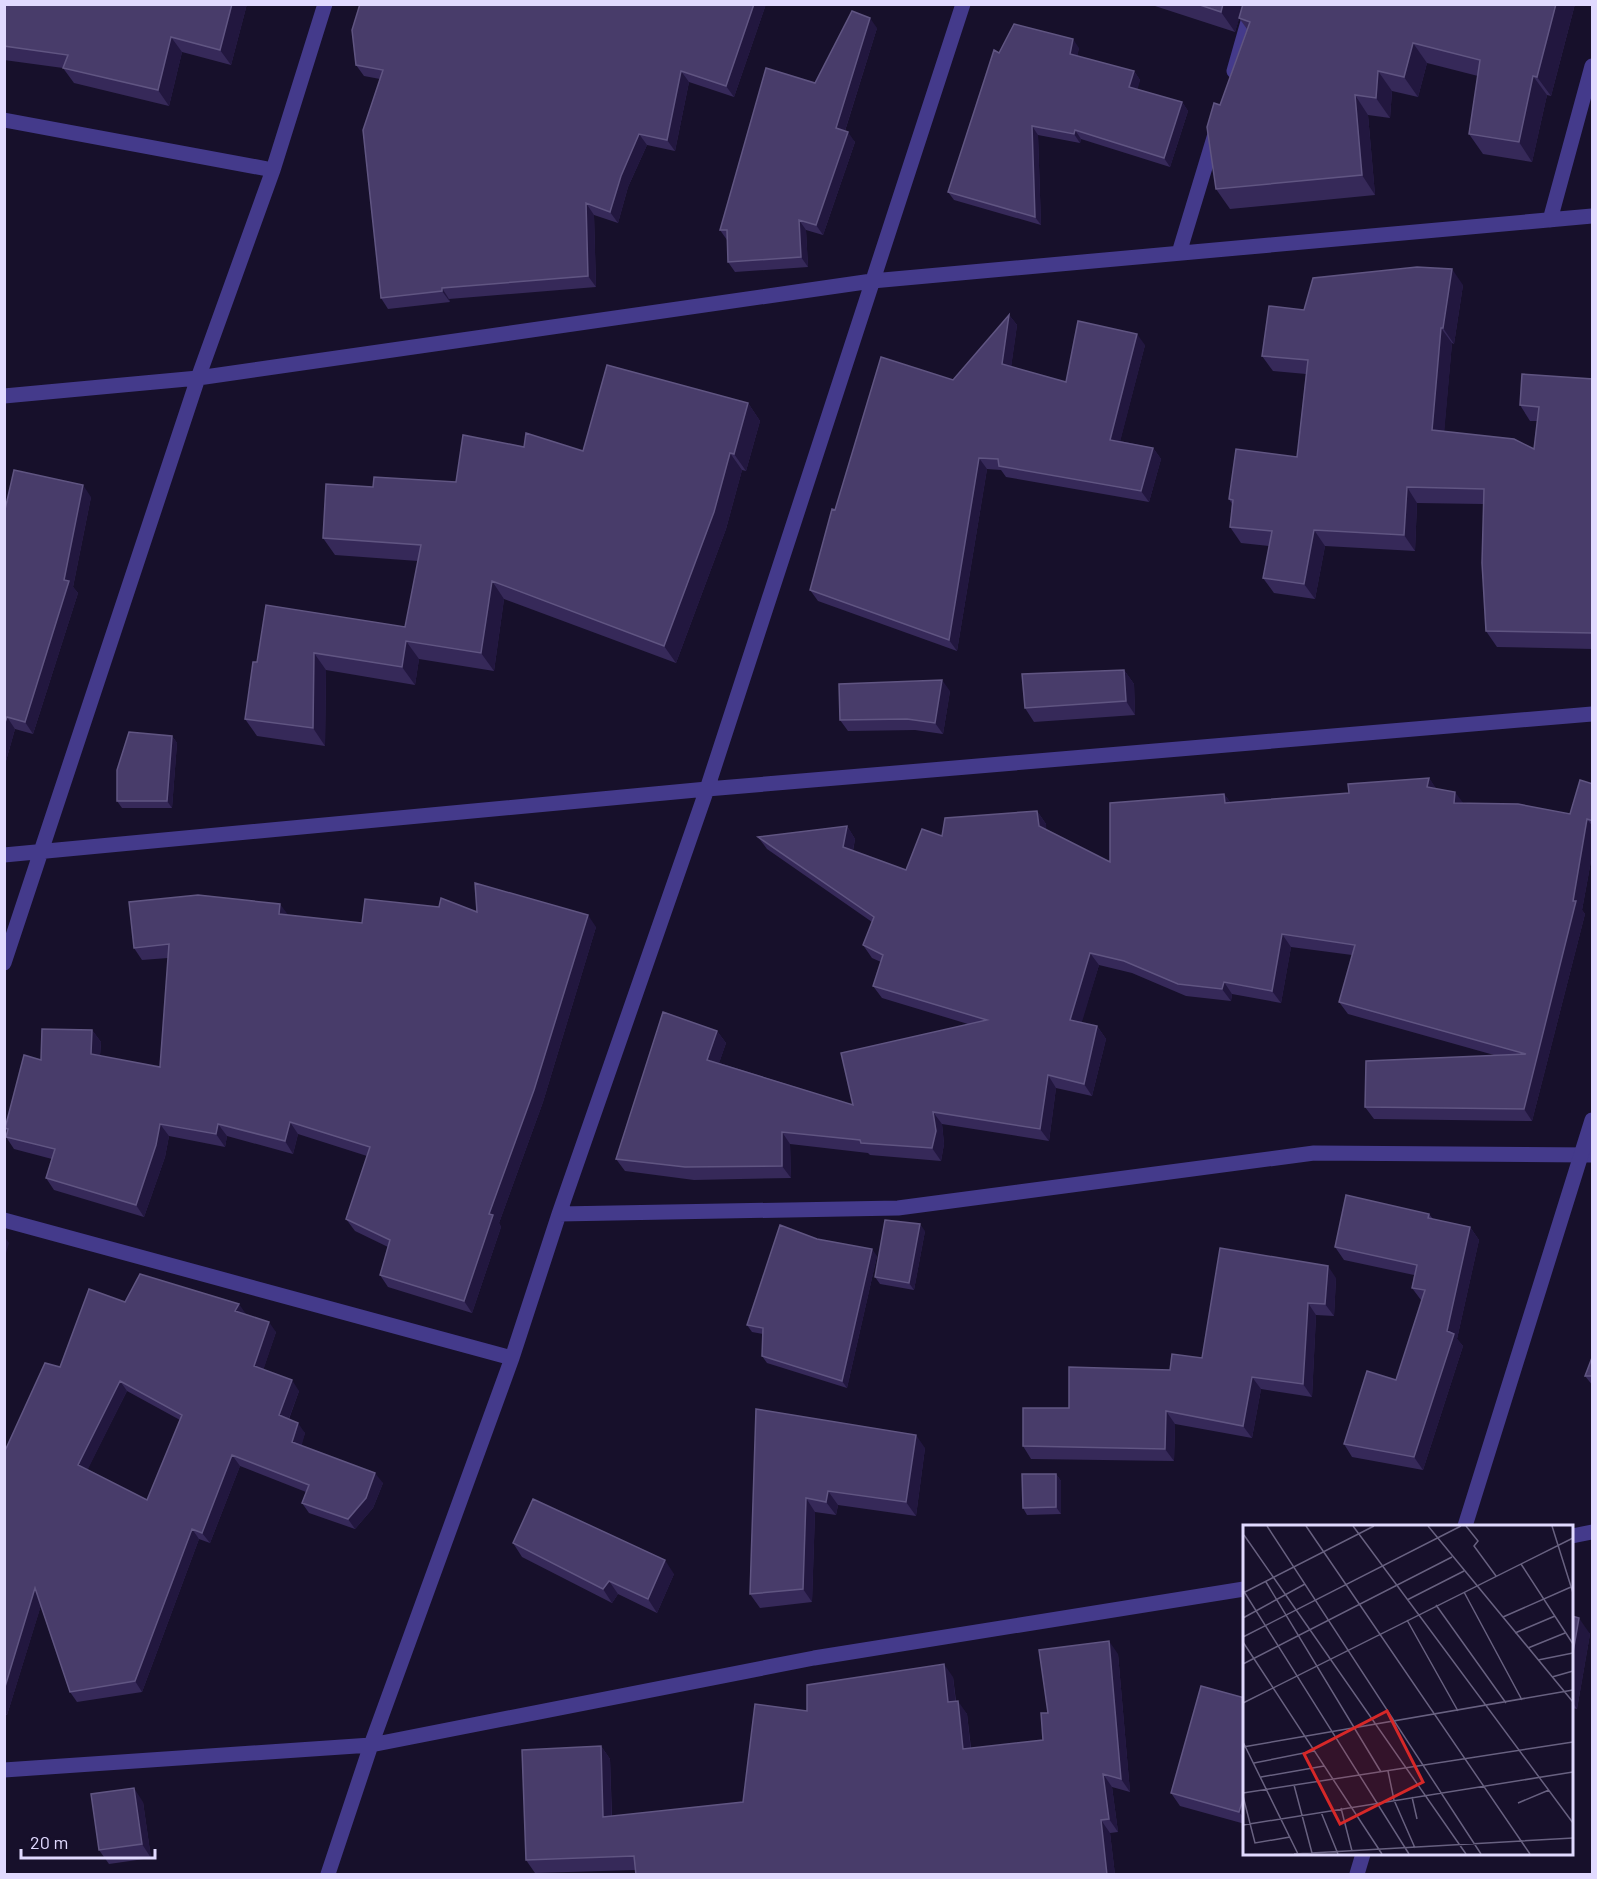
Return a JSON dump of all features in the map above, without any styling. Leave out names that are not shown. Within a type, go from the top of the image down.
[{"type":"street","points":[[4,963],[198,378],[273,170],[325,4]]},
{"type":"street","points":[[328,1875],[371,1745],[512,1358],[559,1214],[706,789],[963,4]]},
{"type":"street","points":[[1230,84],[1253,4]]},
{"type":"street","points":[[1550,220],[1593,66]]},
{"type":"street","points":[[1179,253],[1220,117]]},
{"type":"street","points":[[4,120],[273,170]]},
{"type":"street","points":[[4,396],[198,378],[872,280],[1593,216]]},
{"type":"street","points":[[4,855],[706,789],[1593,714]]},
{"type":"street","points":[[1466,1525],[1587,1155],[1593,1120]]},
{"type":"street","points":[[559,1214],[898,1208],[1314,1153],[1587,1155]]},
{"type":"street","points":[[4,1220],[512,1358]]},
{"type":"street","points":[[1573,1536],[1593,1532]]},
{"type":"street","points":[[4,1770],[371,1745],[814,1658],[1243,1589]]},
{"type":"street","points":[[1357,1875],[1364,1855]]},
{"type":"building","points":[[4,4],[232,4],[220,50],[171,37],[158,90],[63,68],[68,55],[4,46]]},
{"type":"building","points":[[360,4],[754,4],[726,86],[681,71],[667,140],[639,134],[621,176],[610,212],[586,203],[588,276],[442,288],[442,291],[381,298],[363,130],[383,70],[356,65],[352,30]]},
{"type":"building","points":[[1197,4],[1223,4],[1221,12]]},
{"type":"building","points":[[1243,4],[1556,4],[1537,77],[1533,76],[1519,142],[1469,134],[1480,60],[1413,43],[1404,77],[1378,71],[1376,98],[1355,95],[1362,175],[1216,189],[1207,127],[1214,103],[1220,105],[1250,22],[1239,18]]},
{"type":"building","points":[[852,11],[870,18],[836,128],[848,132],[816,225],[799,220],[801,257],[728,262],[727,230],[720,230],[766,68],[815,83]]},
{"type":"building","points":[[1014,24],[1073,39],[1070,54],[1134,71],[1129,87],[1182,102],[1164,158],[1075,130],[1074,134],[1032,126],[1035,217],[948,192],[994,50],[999,53]]},
{"type":"building","points":[[1417,267],[1452,269],[1443,328],[1441,328],[1432,430],[1514,439],[1534,449],[1539,407],[1520,405],[1522,374],[1593,379],[1593,633],[1486,631],[1482,563],[1484,489],[1407,487],[1404,535],[1314,530],[1304,584],[1263,578],[1272,531],[1230,527],[1233,500],[1229,499],[1236,449],[1297,457],[1308,360],[1262,356],[1269,306],[1304,310],[1313,278]]},
{"type":"building","points":[[1009,315],[1002,364],[1066,382],[1078,321],[1137,334],[1110,440],[1153,448],[1141,491],[999,466],[998,459],[979,458],[949,640],[810,590],[832,509],[835,510],[881,357],[953,380]]},
{"type":"building","points":[[607,365],[748,403],[734,454],[730,453],[714,512],[664,646],[492,581],[481,653],[406,641],[402,667],[314,653],[313,728],[245,719],[253,662],[257,662],[266,605],[405,627],[421,545],[323,538],[326,484],[373,487],[374,477],[456,482],[463,435],[524,447],[526,433],[583,451]]},
{"type":"building","points":[[14,470],[83,485],[64,580],[69,581],[25,722],[7,717],[4,725],[4,514]]},
{"type":"building","points":[[1124,670],[1126,701],[1025,708],[1022,674]]},
{"type":"building","points":[[942,680],[935,723],[907,719],[840,720],[839,684]]},
{"type":"building","points":[[129,732],[172,736],[167,801],[117,801],[117,770]]},
{"type":"building","points":[[1429,778],[1427,787],[1455,792],[1454,803],[1518,804],[1570,814],[1580,780],[1593,784],[1593,821],[1587,819],[1573,901],[1576,901],[1524,1109],[1365,1107],[1366,1061],[1526,1054],[1339,1002],[1355,945],[1282,934],[1272,991],[1224,982],[1222,989],[1178,984],[1124,961],[1090,953],[1070,1020],[1097,1026],[1084,1084],[1048,1075],[1040,1129],[933,1112],[936,1131],[932,1148],[861,1143],[860,1140],[782,1132],[782,1166],[685,1167],[616,1159],[663,1012],[717,1031],[707,1060],[853,1105],[841,1053],[987,1020],[873,986],[883,955],[863,945],[874,917],[758,837],[847,826],[843,847],[906,870],[922,829],[942,836],[945,818],[1037,811],[1039,826],[1110,862],[1110,803],[1224,794],[1225,803],[1349,793],[1348,784]]},
{"type":"building","points":[[475,883],[588,915],[534,1090],[489,1214],[493,1215],[464,1301],[380,1275],[390,1240],[346,1219],[370,1147],[290,1122],[285,1141],[218,1124],[216,1134],[160,1124],[156,1145],[136,1205],[46,1178],[55,1149],[6,1137],[8,1129],[5,1128],[24,1055],[41,1060],[42,1029],[92,1030],[91,1054],[160,1067],[169,944],[134,948],[129,902],[198,895],[280,904],[279,914],[362,923],[365,899],[439,907],[441,898],[477,912]]},
{"type":"building","points":[[1346,1195],[1429,1214],[1428,1218],[1470,1227],[1447,1331],[1454,1334],[1414,1457],[1344,1444],[1367,1371],[1396,1380],[1425,1290],[1412,1288],[1417,1265],[1335,1247]]},
{"type":"building","points":[[885,1220],[920,1224],[909,1283],[875,1277]]},
{"type":"building","points":[[780,1225],[817,1239],[872,1249],[842,1381],[762,1356],[763,1328],[747,1325]]},
{"type":"building","points":[[1220,1248],[1328,1266],[1325,1304],[1308,1303],[1303,1384],[1252,1377],[1243,1426],[1166,1411],[1165,1449],[1023,1446],[1023,1408],[1069,1408],[1069,1367],[1170,1370],[1172,1354],[1202,1358]]},
{"type":"building","points":[[140,1274],[239,1304],[235,1311],[269,1322],[254,1366],[292,1380],[279,1415],[298,1423],[292,1442],[375,1473],[366,1498],[348,1519],[302,1503],[309,1485],[232,1455],[202,1533],[192,1529],[135,1681],[70,1692],[35,1588],[4,1690],[4,1453],[45,1363],[60,1367],[89,1289],[125,1302]],"holes":[[[120,1381],[182,1415],[147,1500],[78,1465]]]},
{"type":"building","points":[[1593,1355],[1593,1376],[1585,1376]]},
{"type":"building","points":[[756,1409],[916,1435],[906,1502],[828,1491],[826,1502],[806,1498],[803,1589],[750,1594]]},
{"type":"building","points":[[1022,1474],[1056,1474],[1056,1507],[1023,1508]]},
{"type":"building","points":[[533,1499],[665,1560],[648,1599],[609,1581],[603,1589],[513,1543]]},
{"type":"building","points":[[1573,1616],[1579,1618],[1573,1652]]},
{"type":"building","points":[[1109,1641],[1121,1779],[1103,1774],[1109,1819],[1101,1820],[1107,1875],[636,1875],[634,1856],[526,1860],[522,1750],[601,1746],[603,1817],[743,1802],[755,1704],[807,1711],[807,1685],[944,1664],[948,1702],[958,1701],[963,1749],[1043,1740],[1041,1713],[1048,1713],[1039,1650]]},
{"type":"building","points":[[1201,1686],[1243,1697],[1243,1799],[1239,1812],[1171,1793]]},
{"type":"building","points":[[134,1788],[142,1844],[99,1850],[91,1794]]}]
